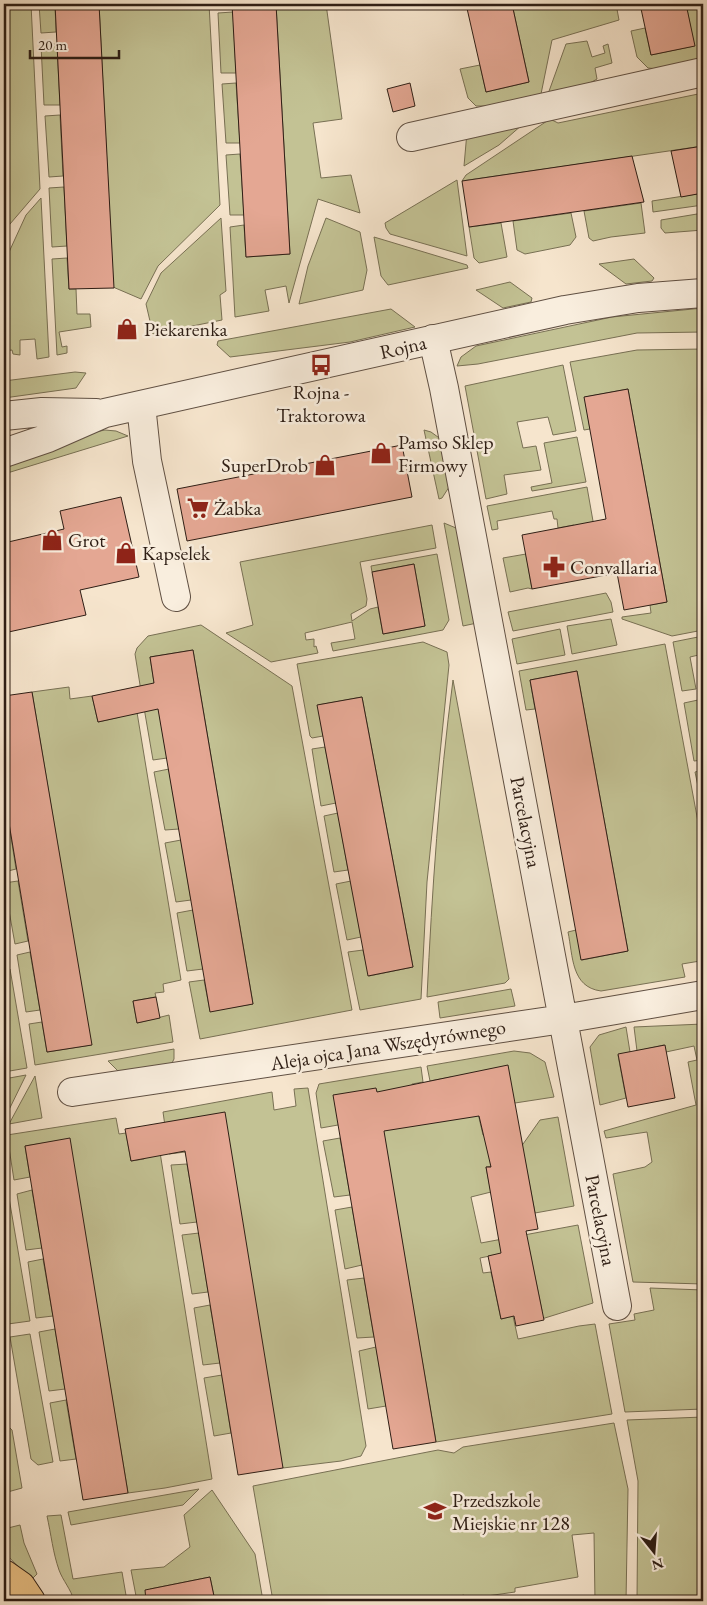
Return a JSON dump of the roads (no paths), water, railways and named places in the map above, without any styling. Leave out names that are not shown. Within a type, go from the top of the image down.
[{"type":"main road","points":[[5,1574],[21,1586],[31,1601]]},
{"type":"street","points":[[411,137],[703,72]]},
{"type":"street","name":"Rojna","points":[[4,453],[48,438],[105,413],[433,339],[609,302],[703,293]]},
{"type":"street","name":"Parcelacyjna","points":[[433,339],[448,408],[617,1306]]},
{"type":"street","points":[[141,405],[147,461],[176,598]]},
{"type":"street","name":"Rojna","points":[[4,416],[42,412],[105,413]]},
{"type":"street","name":"Aleja ojca Jana Wszędyrównego","points":[[72,1092],[563,1019],[703,995]]},
{"type":"place","name":"Piekarenka","points":[[127,329]]},
{"type":"place","name":"Rojna - Traktorowa","points":[[321,365]]},
{"type":"place","name":"Pamso Sklep Firmowy","points":[[381,453]]},
{"type":"place","name":"SuperDrob","points":[[325,465]]},
{"type":"place","name":"Żabka","points":[[198,508]]},
{"type":"place","name":"Grot","points":[[52,540]]},
{"type":"place","name":"Kapselek","points":[[126,553]]},
{"type":"place","name":"Convallaria","points":[[554,567]]},
{"type":"place","name":"Przedszkole Miejskie nr 128","points":[[435,1511]]}]
